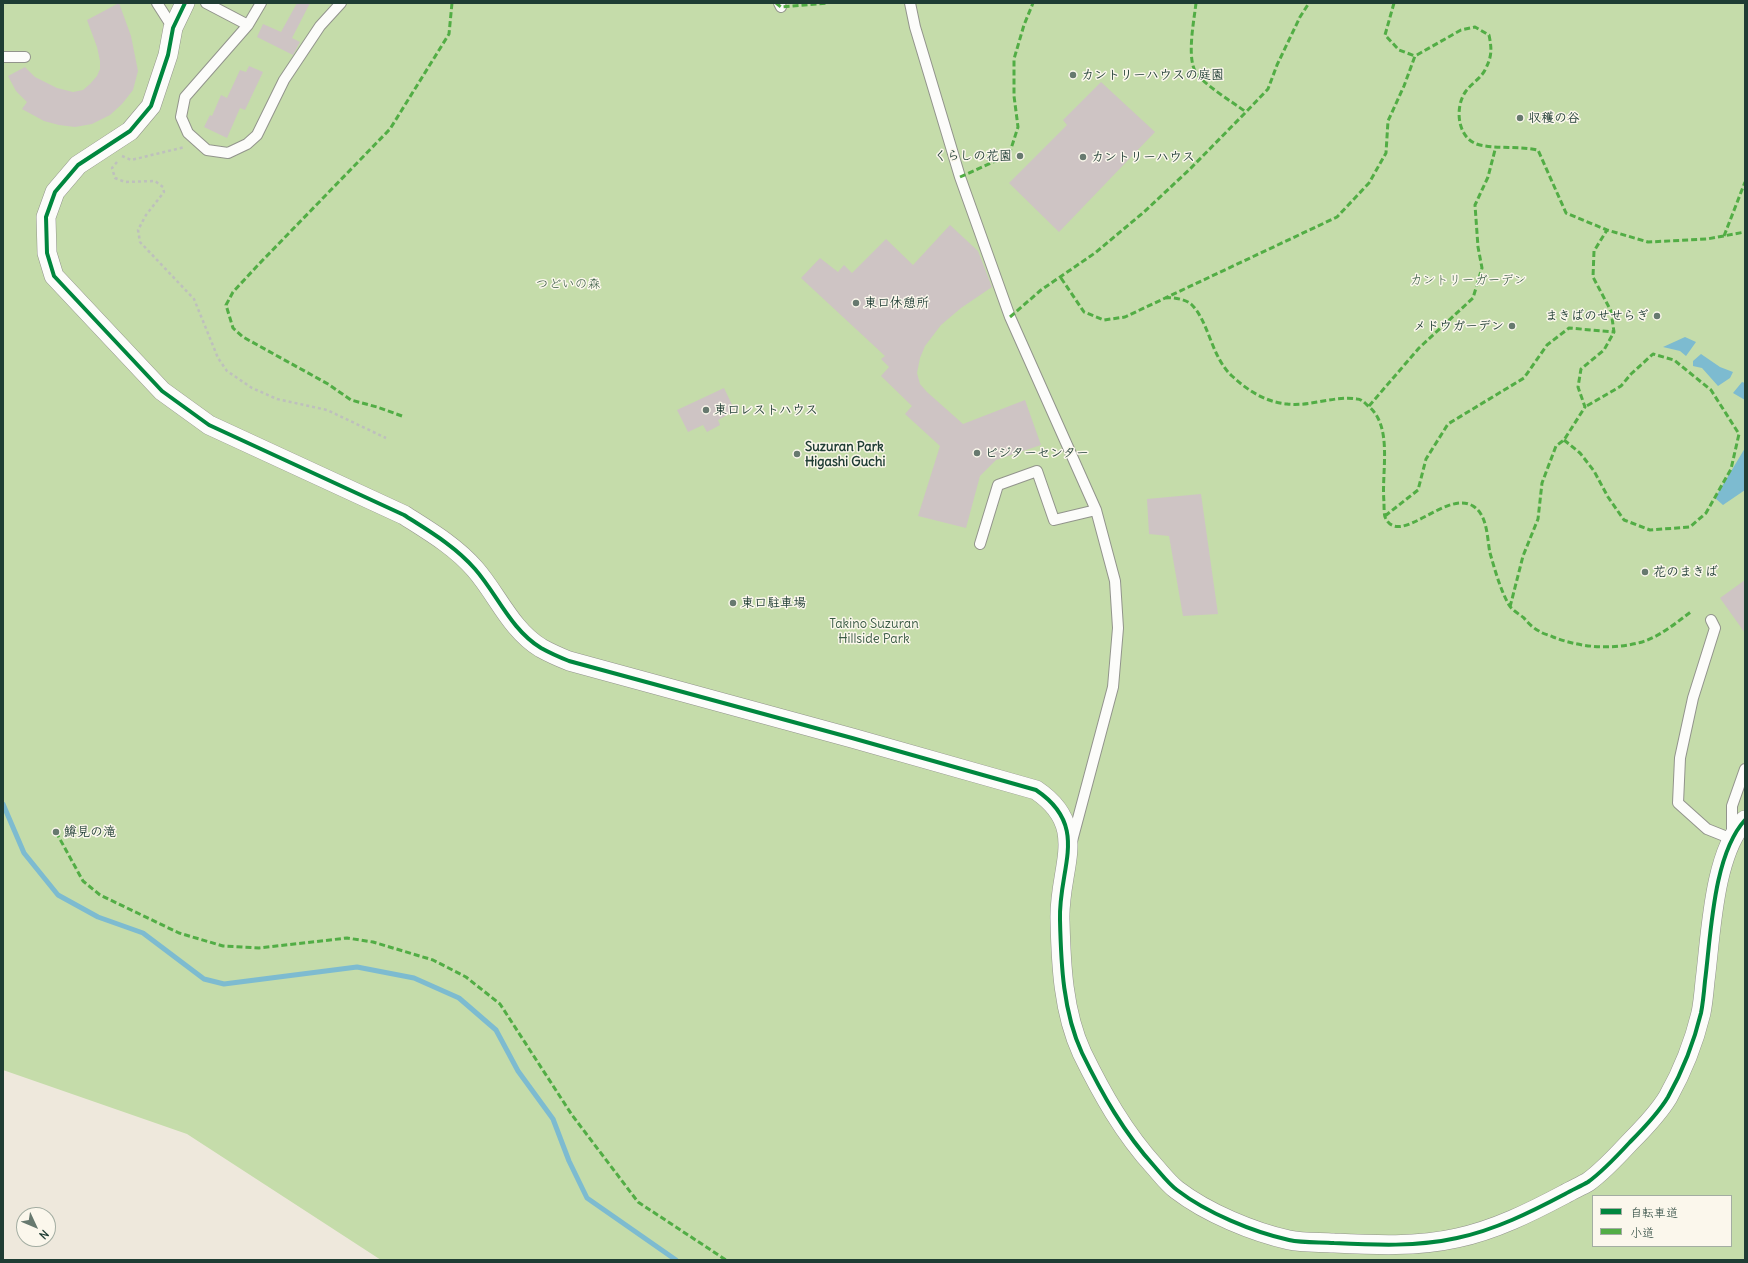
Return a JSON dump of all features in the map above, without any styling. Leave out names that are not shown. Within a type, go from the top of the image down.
[{"type":"street","points":[[185,3],[173,28],[168,55],[151,106],[130,130],[78,165],[54,192],[46,217],[47,253],[54,276],[162,392],[210,425],[404,515],[432,532],[457,551],[475,569],[512,620],[540,648],[556,656],[588,667],[852,738],[1036,790],[1049,799],[1061,814],[1066,829],[1069,851],[1061,891],[1060,917],[1063,975],[1067,1009],[1076,1039],[1100,1092],[1134,1144],[1175,1189],[1214,1212],[1257,1232],[1293,1241],[1400,1245],[1457,1238],[1498,1225],[1545,1204],[1589,1181],[1631,1142],[1666,1100],[1686,1059],[1701,1011],[1714,912],[1722,866],[1737,828],[1745,820]]},
{"type":"lane","points":[[157,3],[173,28]]},
{"type":"lane","points":[[206,3],[248,25]]},
{"type":"lane","points":[[262,3],[248,25],[185,97],[180,117],[188,133],[207,150],[228,153],[247,144],[256,135],[284,80],[320,26],[341,3]]},
{"type":"lane","points":[[910,3],[915,27],[960,177],[1010,317],[1096,510],[1115,581],[1118,628],[1113,687],[1069,851]]},
{"type":"lane","points":[[3,58],[26,57]]},
{"type":"lane","points":[[980,544],[998,485],[1037,471],[1054,520],[1096,510]]},
{"type":"lane","points":[[1710,620],[1715,628],[1693,698],[1680,758],[1678,803],[1707,829],[1732,839],[1732,806],[1745,769]]},
{"type":"path","points":[[122,156],[131,160],[199,142]]},
{"type":"path","points":[[126,152],[112,168],[115,178],[125,182],[155,182],[163,187],[164,192],[146,215],[138,230],[140,242],[194,299],[218,358],[227,371],[252,388],[277,399],[327,410],[386,438]]},
{"type":"green space","name":"Takino Suzuran Hillside Park","points":[[3,3],[1745,3],[1745,1260],[381,1260],[187,1134],[3,1070]]},
{"type":"water","points":[[1685,337],[1696,342],[1686,356],[1680,351],[1663,347]]},
{"type":"water","points":[[1701,354],[1720,367],[1733,372],[1730,378],[1718,386],[1702,368],[1693,366],[1693,361]]},
{"type":"water","points":[[1742,382],[1745,383],[1745,400],[1733,393]]},
{"type":"water","points":[[1745,448],[1745,490],[1723,505],[1715,498]]},
{"type":"building","points":[[119,3],[131,36],[138,71],[133,90],[122,104],[110,115],[92,124],[75,127],[44,121],[22,109],[27,102],[16,91],[8,76],[25,67],[35,77],[57,88],[73,92],[83,90],[90,84],[97,76],[100,69],[100,61],[97,47],[87,20]]},
{"type":"building","points":[[297,3],[310,3],[292,38],[300,42],[293,55],[257,37],[263,24],[281,32]]},
{"type":"building","points":[[249,66],[263,72],[245,110],[240,108],[227,138],[204,127],[210,115],[212,116],[221,95],[227,98],[240,70],[246,72]]},
{"type":"building","name":"カントリーハウス","points":[[1101,82],[1155,132],[1059,232],[1009,183],[1067,125],[1063,120]]},
{"type":"building","points":[[950,225],[978,251],[992,287],[961,308],[941,325],[925,346],[920,358],[917,373],[920,384],[963,424],[1025,400],[1041,445],[996,460],[980,476],[966,528],[918,516],[940,446],[905,414],[912,406],[881,376],[889,367],[881,359],[885,356],[801,278],[820,258],[838,272],[844,265],[852,273],[886,239],[913,265]]},
{"type":"building","name":"東口レストハウス","points":[[724,388],[735,411],[718,420],[720,425],[707,432],[703,425],[688,432],[677,410]]},
{"type":"building","points":[[1201,494],[1218,614],[1183,616],[1169,536],[1149,534],[1147,499]]},
{"type":"building","points":[[1745,580],[1745,633],[1720,598]]},
{"type":"waterway","points":[[3,804],[24,853],[58,895],[98,917],[143,933],[204,979],[224,984],[357,967],[414,978],[459,998],[496,1030],[518,1071],[553,1119],[569,1161],[587,1198],[676,1260]]},
{"type":"marked path","points":[[402,416],[351,400],[328,384],[243,337],[233,328],[226,305],[233,292],[259,264],[390,129],[449,34],[452,3]]},
{"type":"marked path","points":[[776,3],[781,7],[828,3]]},
{"type":"marked path","points":[[960,177],[1009,155],[1018,127],[1014,96],[1014,59],[1024,25],[1033,3]]},
{"type":"marked path","points":[[1196,3],[1191,47],[1195,71],[1198,76],[1211,87],[1246,112]]},
{"type":"marked path","points":[[1010,317],[1041,290],[1095,253],[1144,212],[1190,169],[1268,89],[1277,65],[1300,17],[1309,3]]},
{"type":"marked path","points":[[1394,3],[1385,35],[1399,50],[1415,56]]},
{"type":"marked path","points":[[1061,278],[1084,312],[1104,320],[1125,317],[1337,217],[1369,183],[1386,153],[1388,121],[1404,86],[1415,56],[1461,30],[1475,27],[1489,35],[1491,49],[1489,61],[1485,70],[1466,91],[1460,105],[1459,114],[1462,130],[1466,137],[1472,142],[1494,147],[1538,150],[1566,213],[1607,230],[1648,242],[1707,239],[1745,232]]},
{"type":"marked path","points":[[1369,406],[1419,348],[1473,298],[1482,268],[1478,247],[1475,205],[1488,177],[1496,146]]},
{"type":"marked path","points":[[1724,236],[1745,182]]},
{"type":"marked path","points":[[1510,607],[1523,556],[1538,519],[1542,483],[1556,446],[1564,440],[1585,407],[1578,387],[1581,369],[1604,350],[1614,332],[1611,311],[1593,277],[1594,251],[1607,230]]},
{"type":"marked path","points":[[1165,298],[1178,299],[1191,304],[1202,320],[1219,359],[1225,368],[1238,381],[1264,398],[1287,404],[1305,404],[1349,398],[1360,400],[1365,403],[1375,414],[1381,424],[1384,450],[1385,517],[1392,525],[1401,526],[1412,523],[1450,505],[1462,503],[1473,506],[1482,515],[1486,528],[1490,553],[1500,586],[1509,605],[1541,632],[1564,641],[1586,646],[1608,647],[1631,645],[1656,636],[1692,611]]},
{"type":"marked path","points":[[1385,516],[1418,490],[1426,459],[1448,424],[1524,378],[1547,345],[1569,328],[1614,332]]},
{"type":"marked path","points":[[1564,440],[1580,453],[1594,471],[1608,497],[1624,520],[1650,530],[1690,527],[1706,513],[1731,469],[1739,434],[1711,390],[1674,360],[1653,354],[1631,374],[1621,386],[1585,407]]},
{"type":"marked path","points":[[56,832],[83,881],[100,895],[179,933],[223,946],[259,948],[347,938],[373,942],[433,960],[466,977],[500,1004],[572,1115],[638,1202],[726,1260]]},
{"type":"cycle path","points":[[185,3],[173,28],[168,55],[151,106],[130,131],[78,165],[55,192],[46,217],[47,253],[54,276],[162,391],[209,425],[404,515],[432,533],[459,553],[475,569],[521,632],[544,650],[569,661],[1036,790],[1053,804],[1063,819],[1067,834],[1068,849],[1060,920],[1062,971],[1067,1005],[1082,1053],[1114,1113],[1133,1141],[1174,1188],[1216,1214],[1246,1227],[1294,1241],[1380,1245],[1427,1243],[1471,1235],[1499,1225],[1588,1182],[1610,1163],[1655,1115],[1668,1097],[1683,1067],[1695,1035],[1701,1013],[1715,896],[1720,874],[1726,853],[1734,835],[1745,820]]},
{"type":"place","name":"カントリーハウスの庭園","points":[[1073,75]]},
{"type":"place","name":"収穫の谷","points":[[1520,118]]},
{"type":"place","name":"くらしの花園","points":[[1020,156]]},
{"type":"place","name":"カントリーハウス","points":[[1083,157]]},
{"type":"place","name":"東口休憩所","points":[[856,303]]},
{"type":"place","name":"まきばのせせらぎ","points":[[1657,316]]},
{"type":"place","name":"メドウガーデン","points":[[1512,326]]},
{"type":"place","name":"東口レストハウス","points":[[706,410]]},
{"type":"place","name":"ビジターセンター","points":[[977,453]]},
{"type":"place","name":"Suzuran Park Higashi Guchi","points":[[797,454]]},
{"type":"place","name":"花のまきば","points":[[1645,572]]},
{"type":"place","name":"東口駐車場","points":[[733,603]]},
{"type":"place","name":"鱒見の滝","points":[[56,832]]},
{"type":"park label","name":"カントリーガーデン","points":[[1468,280]]},
{"type":"park label","name":"つどいの森","points":[[568,284]]}]
